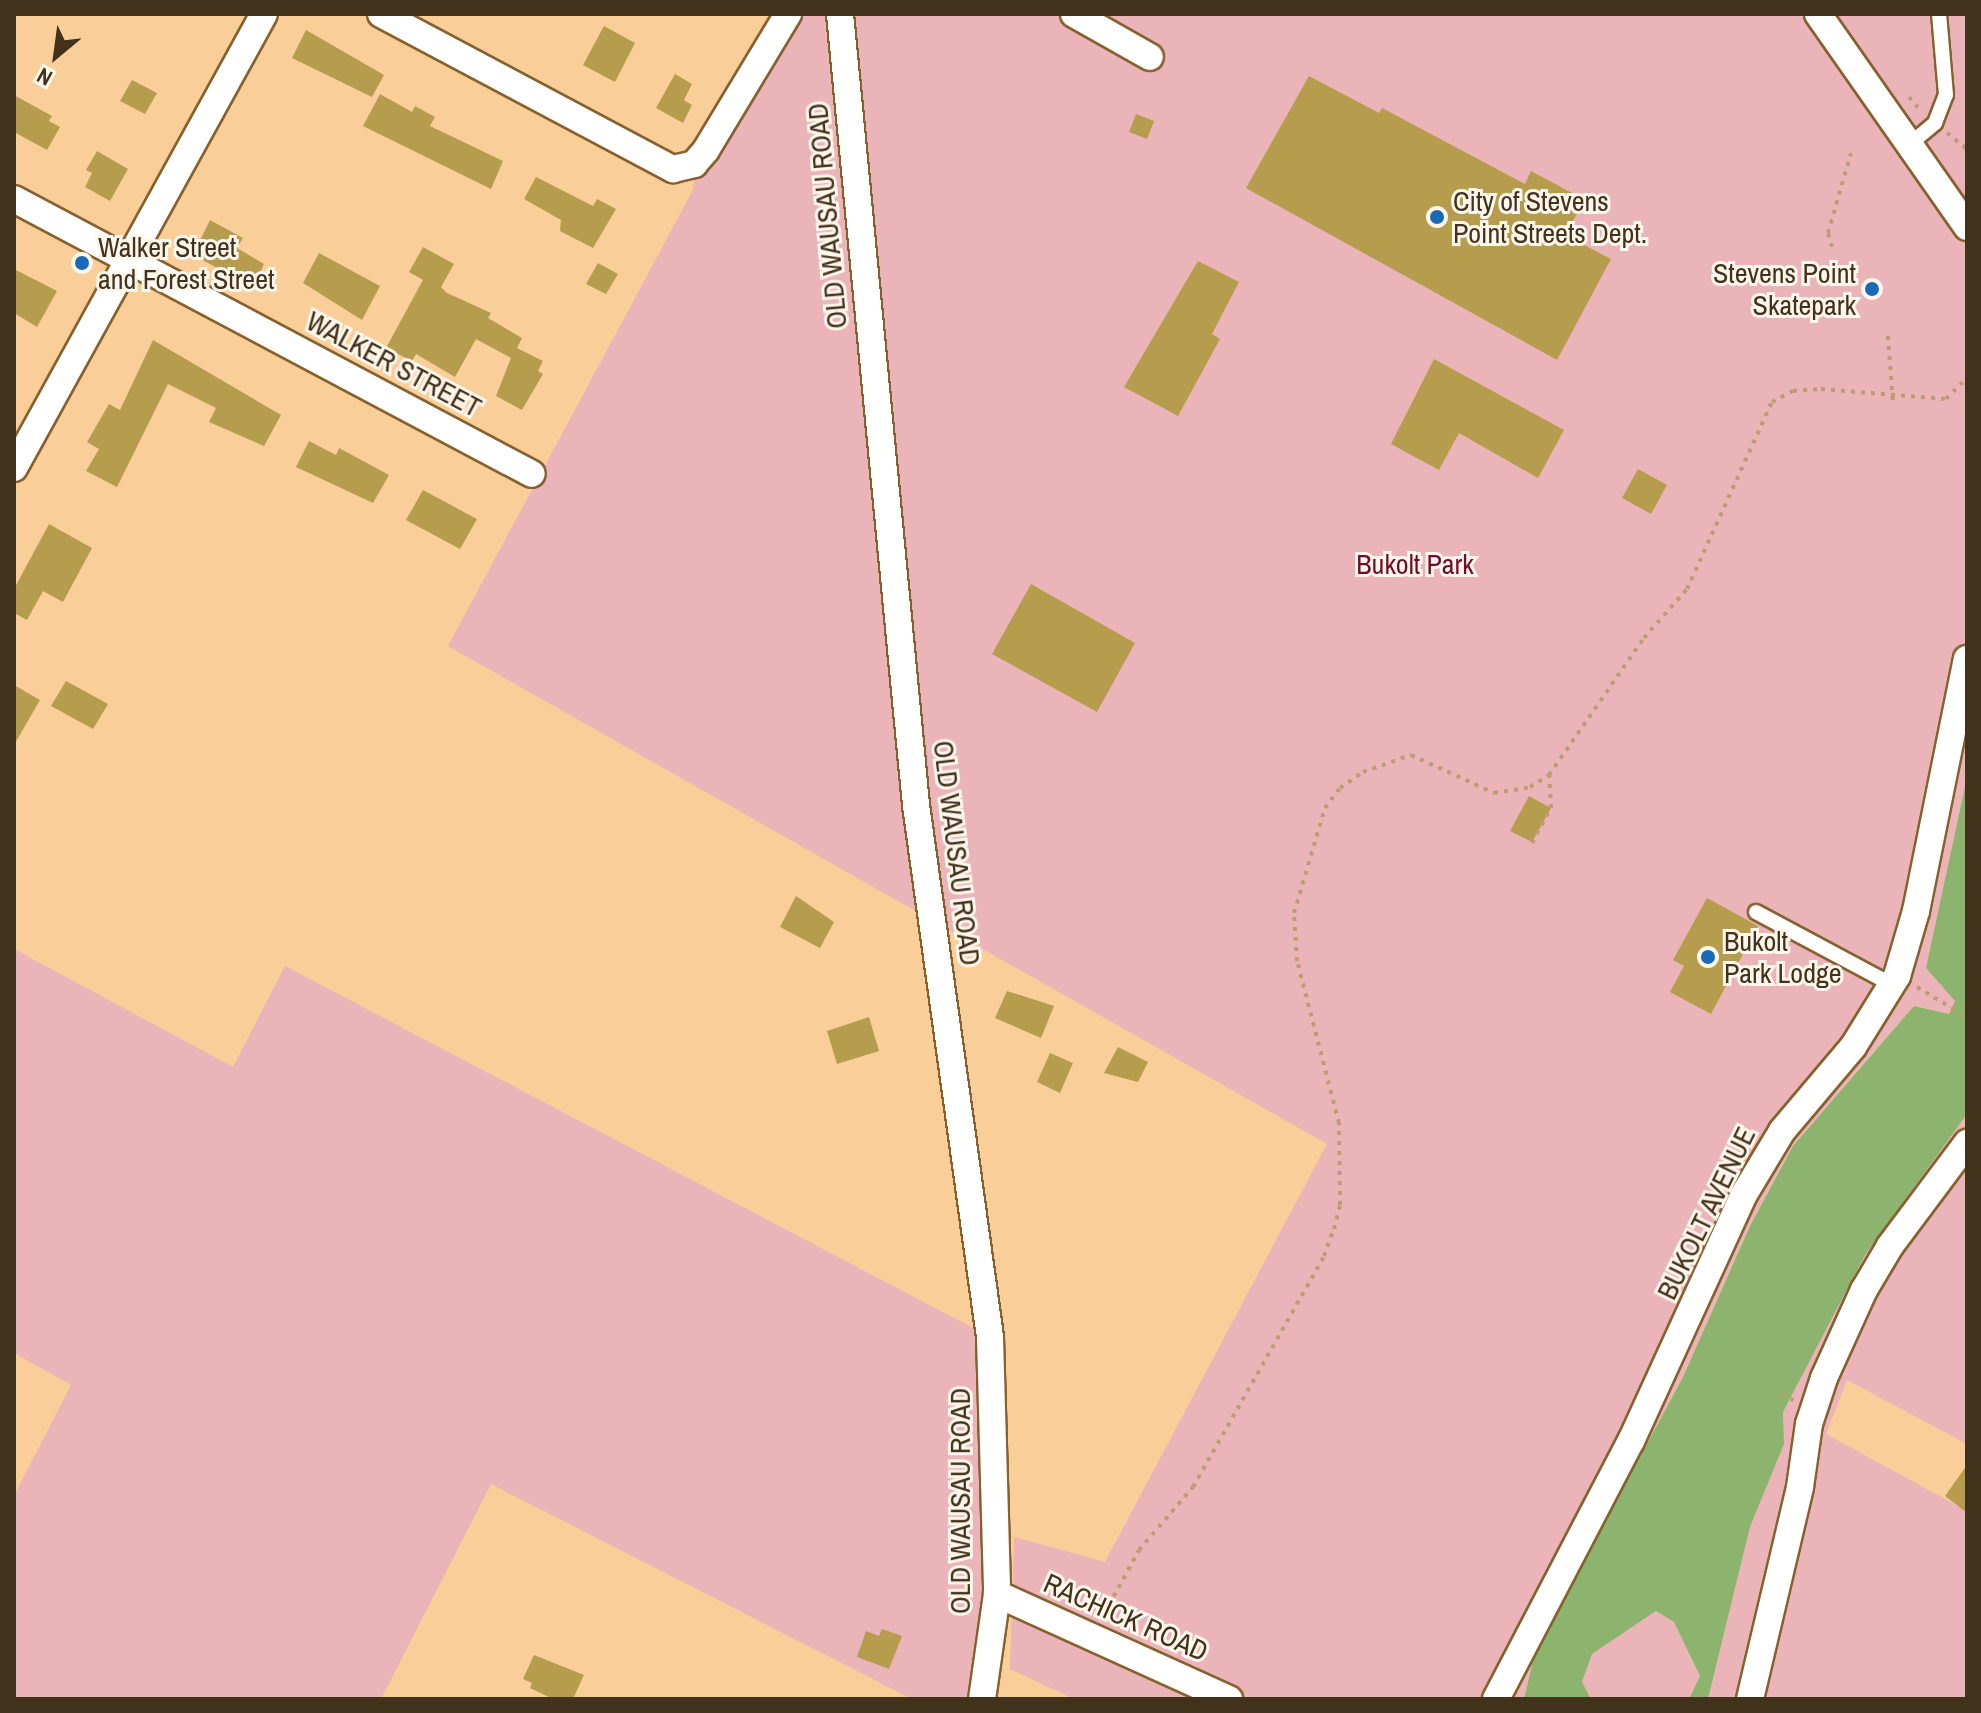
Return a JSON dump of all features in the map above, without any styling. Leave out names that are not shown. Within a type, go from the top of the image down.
[{"type":"street","points":[[17,455],[130,261],[264,14]]},
{"type":"street","points":[[381,14],[673,169],[685,169],[706,150],[788,14]]},
{"type":"street","name":"OLD WAUSAU ROAD","points":[[840,14],[916,805],[990,1337],[997,1594],[982,1699]]},
{"type":"street","points":[[1074,14],[1150,57]]},
{"type":"street","points":[[1818,14],[1967,227]]},
{"type":"street","name":"WALKER STREET","points":[[14,199],[532,474]]},
{"type":"street","name":"BUKOLT AVENUE","points":[[1496,1699],[1631,1441],[1743,1196],[1782,1131],[1853,1047],[1895,981],[1916,911],[1967,659]]},
{"type":"street","points":[[1750,1699],[1800,1487],[1809,1424],[1824,1378],[1890,1246],[1967,1143]]},
{"type":"street","name":"RACHICK ROAD","points":[[997,1594],[1094,1634],[1229,1699]]},
{"type":"lane","points":[[1910,144],[1935,123],[1946,95],[1939,14]]},
{"type":"lane","points":[[1939,38],[1950,14]]},
{"type":"lane","points":[[1756,912],[1895,981]]},
{"type":"path","points":[[1944,131],[1967,149]]},
{"type":"path","points":[[1832,247],[1828,233],[1851,153]]},
{"type":"path","points":[[1888,336],[1893,404]]},
{"type":"path","points":[[1094,1634],[1139,1550],[1193,1487],[1324,1256],[1334,1229],[1340,1205],[1339,1123],[1297,961],[1294,913],[1325,808],[1340,788],[1363,772],[1411,755],[1506,795],[1549,775],[1636,649],[1687,589],[1772,402],[1793,391],[1821,389],[1946,399],[1967,378]]},
{"type":"path","points":[[1532,843],[1551,808],[1549,775]]},
{"type":"path","points":[[1895,981],[1967,1017]]},
{"type":"green space","name":"Bukolt Park","points":[[795,14],[1967,14],[1967,777],[1926,968],[1955,1001],[1949,1014],[1914,1006],[1793,1146],[1750,1226],[1683,1377],[1535,1652],[1524,1699],[1074,1699],[1010,1669],[1014,1537],[1105,1562],[1327,1144],[448,646],[693,190],[694,179],[726,143]]},
{"type":"green space","points":[[14,949],[233,1067],[285,966],[990,1337],[980,1699],[912,1699],[491,1484],[381,1699],[14,1699],[14,1496],[71,1385],[14,1353]]},
{"type":"green space","points":[[1967,1114],[1967,1444],[1847,1380],[1826,1434],[1967,1511],[1967,1699],[1708,1699],[1750,1527],[1784,1444],[1783,1412],[1865,1255]]},
{"type":"green space","points":[[1656,1611],[1674,1622],[1700,1676],[1689,1699],[1591,1699],[1582,1682],[1592,1654]]},
{"type":"shaded area","points":[[1967,777],[1967,1114],[1865,1255],[1783,1412],[1784,1444],[1750,1527],[1708,1699],[1689,1699],[1700,1676],[1674,1622],[1656,1611],[1592,1654],[1582,1682],[1591,1699],[1524,1699],[1535,1652],[1683,1377],[1750,1226],[1793,1146],[1914,1006],[1949,1014],[1952,1008],[1955,1001],[1926,968]]},
{"type":"building","points":[[604,26],[635,43],[615,82],[583,65]]},
{"type":"building","points":[[306,30],[384,75],[372,97],[292,58]]},
{"type":"building","points":[[675,74],[692,84],[684,100],[692,105],[683,123],[656,108]]},
{"type":"building","name":"City of Stevens Point Streets Dept.","points":[[1309,76],[1379,113],[1382,108],[1525,184],[1531,171],[1585,200],[1565,235],[1611,259],[1557,360],[1246,188]]},
{"type":"building","points":[[132,80],[157,93],[145,114],[120,101]]},
{"type":"building","points":[[380,94],[412,112],[415,106],[435,117],[430,126],[503,161],[491,189],[363,126]]},
{"type":"building","points":[[14,95],[52,116],[49,121],[60,127],[47,150],[14,132]]},
{"type":"building","points":[[1136,114],[1154,121],[1147,139],[1129,132]]},
{"type":"building","points":[[97,151],[128,169],[110,201],[85,187],[92,173],[86,170]]},
{"type":"building","points":[[536,177],[593,206],[597,199],[616,209],[593,248],[560,231],[561,220],[524,199]]},
{"type":"building","points":[[210,220],[243,238],[237,248],[264,264],[253,287],[193,255]]},
{"type":"building","points":[[423,247],[454,264],[441,287],[447,293],[491,313],[488,318],[522,338],[517,348],[543,361],[538,371],[543,374],[522,410],[496,396],[511,358],[476,339],[455,377],[416,354],[412,361],[386,348],[423,280],[409,272]]},
{"type":"building","points":[[319,253],[380,286],[362,320],[303,283]]},
{"type":"building","points":[[1198,261],[1239,282],[1212,334],[1220,339],[1178,416],[1124,387]]},
{"type":"building","points":[[598,263],[618,274],[606,294],[586,284]]},
{"type":"building","points":[[14,269],[57,291],[37,327],[14,313]]},
{"type":"building","points":[[153,340],[281,415],[264,446],[209,422],[216,408],[168,384],[117,487],[86,471],[99,449],[87,442],[109,404],[120,410]]},
{"type":"building","points":[[1434,359],[1564,430],[1538,478],[1459,433],[1439,470],[1391,444]]},
{"type":"building","points":[[309,441],[336,455],[339,448],[389,475],[373,503],[296,467]]},
{"type":"building","points":[[1638,469],[1667,485],[1651,514],[1622,498]]},
{"type":"building","points":[[423,490],[477,519],[460,549],[406,520]]},
{"type":"building","points":[[49,524],[92,548],[63,602],[43,591],[27,620],[14,613],[14,589]]},
{"type":"building","points":[[1031,584],[1135,643],[1097,712],[992,654]]},
{"type":"building","points":[[66,681],[108,704],[93,729],[51,706]]},
{"type":"building","points":[[14,685],[40,700],[14,745]]},
{"type":"building","points":[[1529,796],[1551,808],[1532,842],[1510,831]]},
{"type":"building","points":[[796,896],[834,922],[820,948],[780,927]]},
{"type":"building","name":"Bukolt Park Lodge","points":[[1707,898],[1758,926],[1711,1014],[1670,992],[1684,966],[1673,960]]},
{"type":"building","points":[[1007,991],[1054,1006],[1041,1038],[995,1018]]},
{"type":"building","points":[[869,1017],[879,1051],[837,1064],[827,1031]]},
{"type":"building","points":[[1118,1047],[1148,1062],[1138,1082],[1104,1073]]},
{"type":"building","points":[[1050,1053],[1073,1063],[1060,1093],[1037,1082]]},
{"type":"building","points":[[1967,1465],[1967,1513],[1945,1496]]},
{"type":"building","points":[[882,1629],[902,1636],[889,1669],[857,1657],[866,1631],[879,1636]]},
{"type":"building","points":[[534,1655],[584,1675],[573,1699],[553,1699],[530,1688],[532,1683],[523,1679]]},
{"type":"place","name":"City of Stevens Point Streets Dept.","points":[[1437,217]]},
{"type":"place","name":"Walker Street and Forest Street","points":[[82,263]]},
{"type":"place","name":"Stevens Point Skatepark","points":[[1872,289]]},
{"type":"place","name":"Bukolt Park Lodge","points":[[1708,957]]}]
